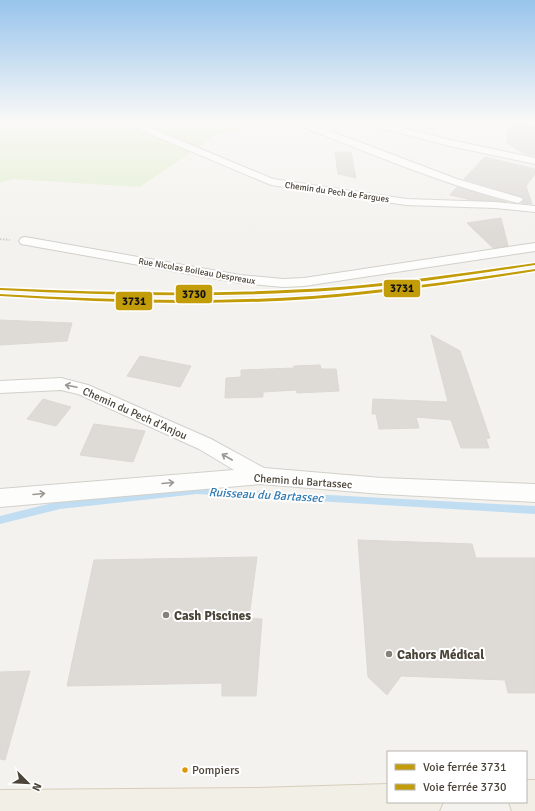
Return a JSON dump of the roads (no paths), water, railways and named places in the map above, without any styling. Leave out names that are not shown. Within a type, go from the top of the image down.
[{"type":"main road","points":[[0,809],[257,807],[391,803]]},
{"type":"street","name":"Chemin du Pech de Fargues","points":[[216,159],[271,182],[406,202],[495,205],[535,209]]},
{"type":"street","points":[[395,159],[447,178],[535,205]]},
{"type":"street","points":[[525,159],[535,161]]},
{"type":"street","name":"Rue Nicolas Boileau Despreaux","points":[[25,241],[59,249],[136,260],[199,273],[250,281],[282,284],[304,282],[535,247]]},
{"type":"street","name":"Chemin du Pech d'Anjou","points":[[0,387],[61,384],[82,388],[205,444],[261,476]]},
{"type":"street","name":"Chemin du Bartassec","points":[[0,498],[261,476],[382,486],[535,493]]},
{"type":"waterway","name":"Ruisseau du Bartassec","points":[[0,520],[60,505],[197,491],[535,510]]},
{"type":"rail line","name":"3730","points":[[0,289],[156,294],[234,294],[396,283],[535,264]]},
{"type":"rail line","name":"3731","points":[[0,295],[140,301],[244,301],[343,295],[407,288],[535,270]]},
{"type":"place","name":"Cash Piscines","points":[[166,615]]},
{"type":"place","name":"Cahors Médical","points":[[389,654]]},
{"type":"place","name":"Pompiers","points":[[185,770]]}]
